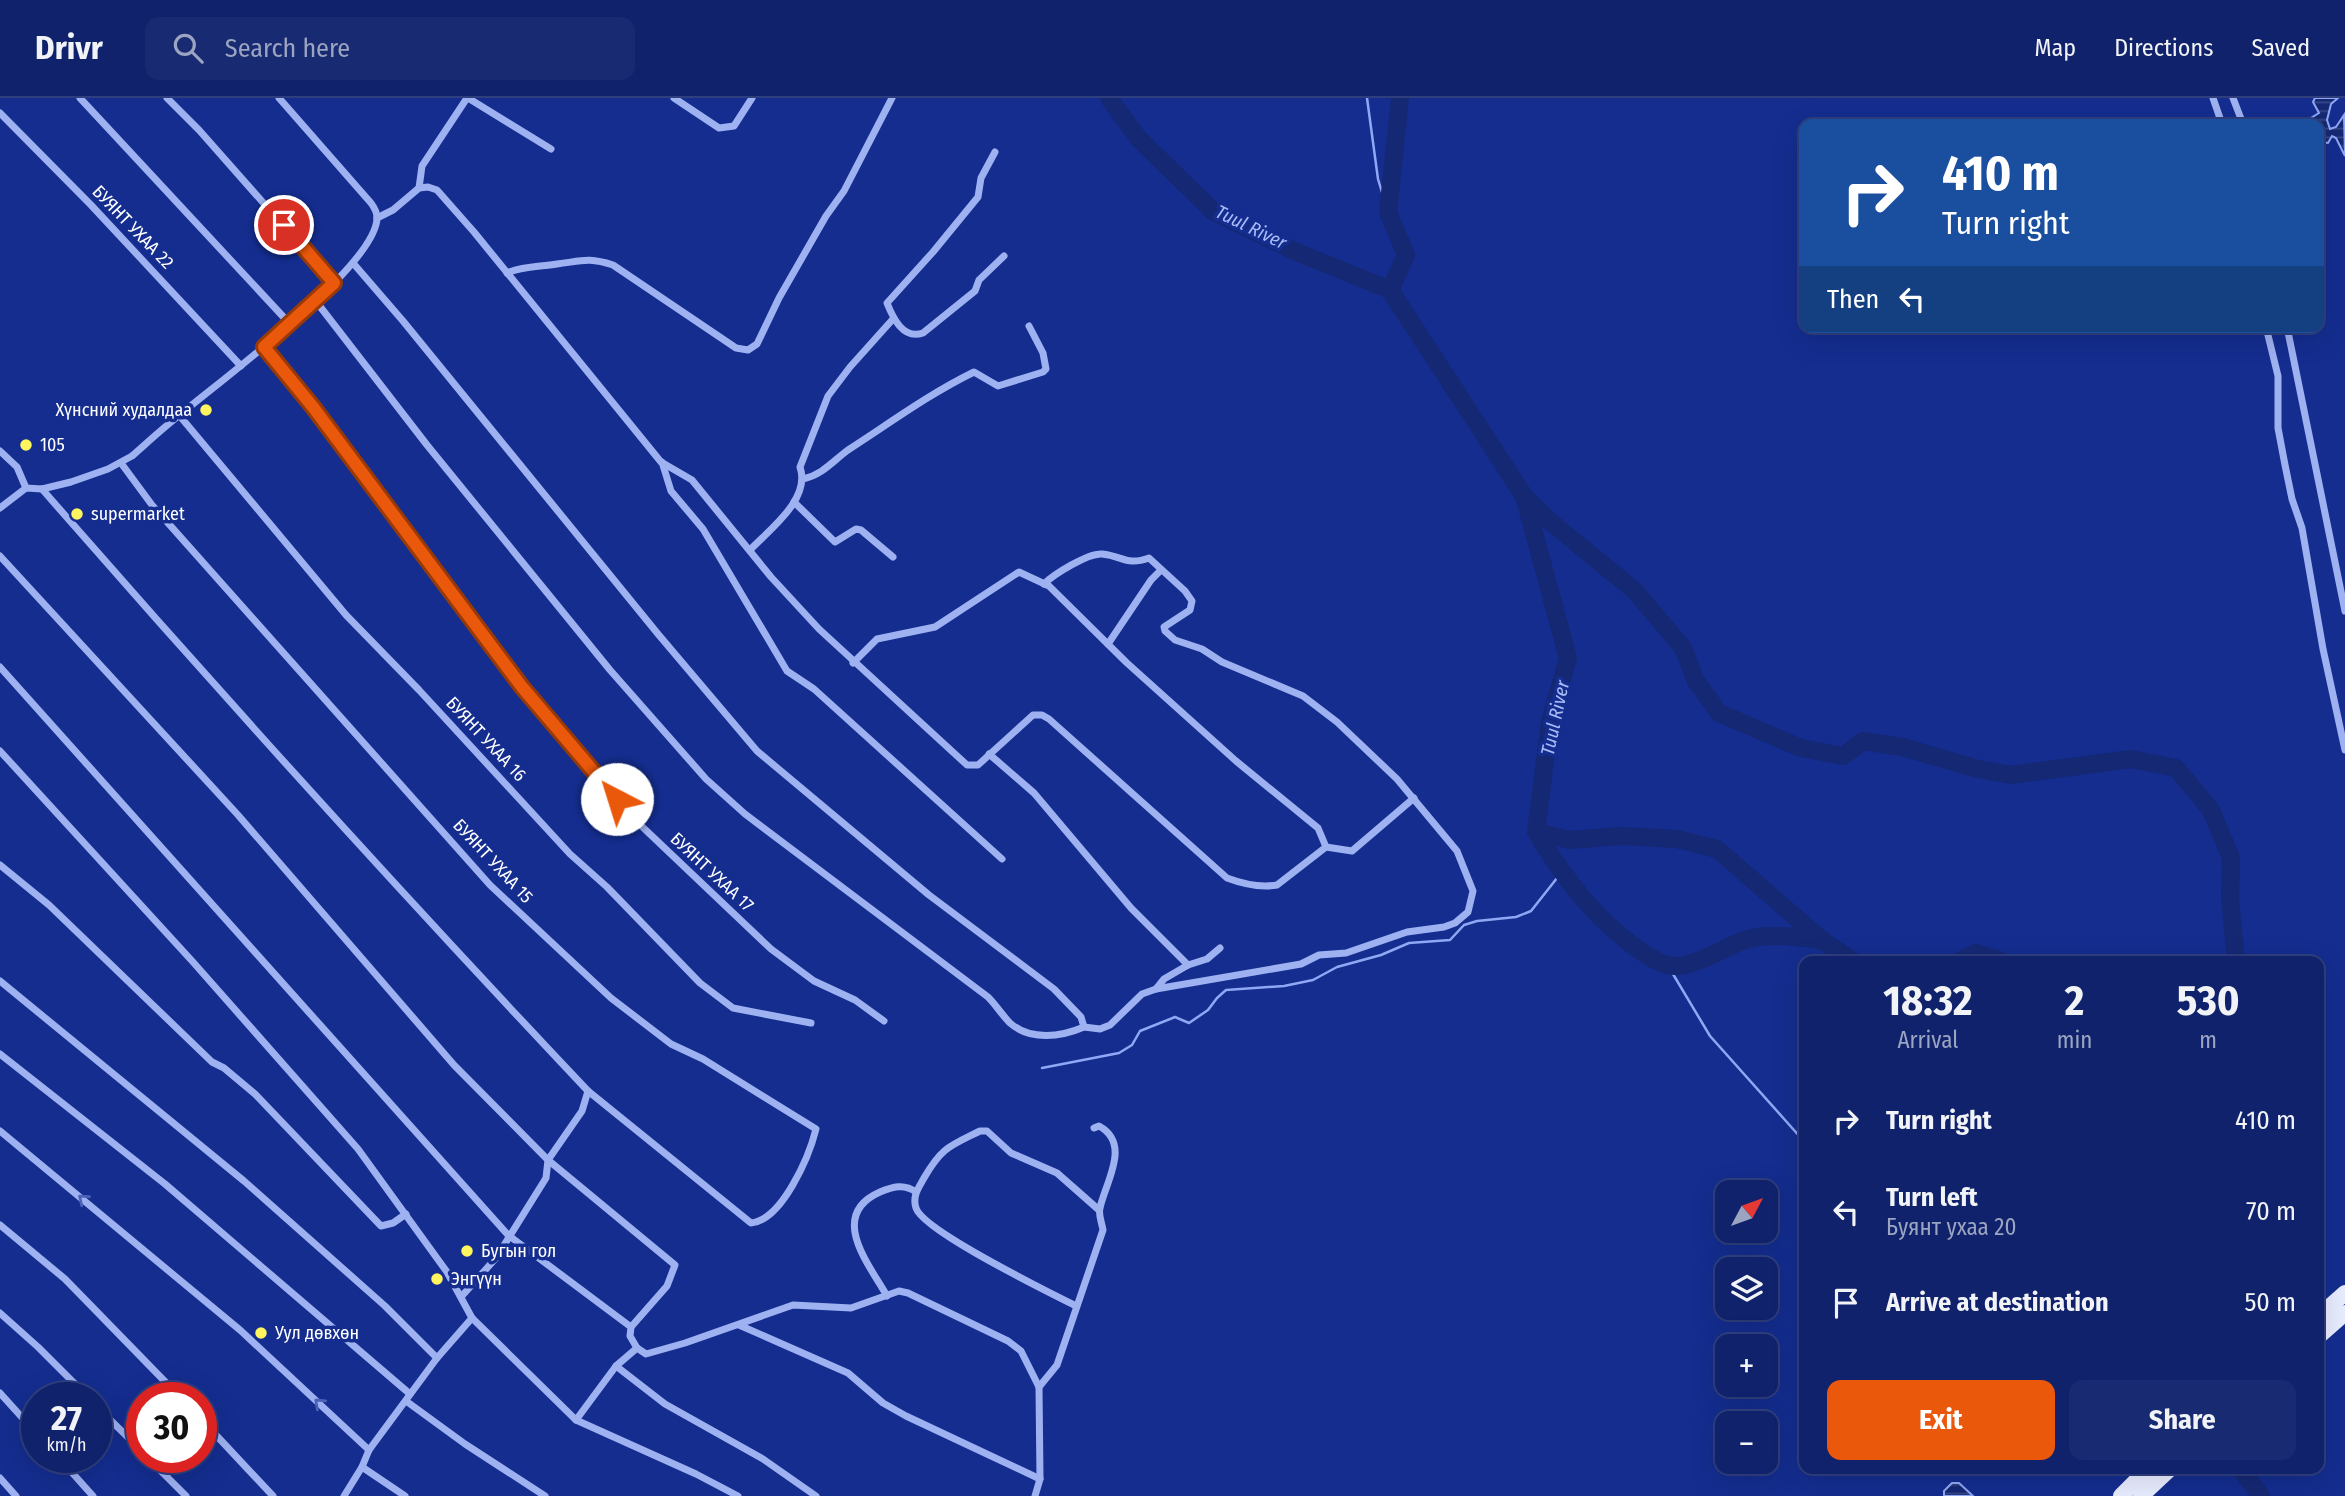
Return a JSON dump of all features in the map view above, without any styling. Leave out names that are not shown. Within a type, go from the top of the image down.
[{"type":"main road","points":[[2324,1312],[2345,1293]]},
{"type":"main road","points":[[2324,1332],[2345,1313]]},
{"type":"main road","points":[[2121,1496],[2148,1476]]},
{"type":"main road","points":[[2141,1496],[2148,1476]]},
{"type":"street","points":[[80,98],[290,324]]},
{"type":"street","points":[[167,98],[199,130],[334,283]]},
{"type":"street","points":[[0,508],[26,488],[42,489],[83,478],[121,463],[264,347],[353,264],[374,230],[377,218],[371,203],[279,98]]},
{"type":"street","points":[[419,188],[422,166],[468,98],[551,149]]},
{"type":"street","points":[[674,98],[719,128],[734,126],[752,98]]},
{"type":"street","points":[[507,273],[519,268],[579,259],[613,265],[736,348],[748,351],[757,344],[779,298],[826,216],[844,191],[892,98]]},
{"type":"street","points":[[2213,98],[2220,119]]},
{"type":"street","points":[[2233,98],[2241,119]]},
{"type":"street","name":"БУЯНТ УХАА 22","points":[[0,113],[91,205],[241,366]]},
{"type":"street","points":[[995,152],[981,177],[978,197],[887,303],[894,319],[908,334],[922,333],[975,291],[979,280],[1004,256]]},
{"type":"street","points":[[377,218],[393,210],[419,188],[437,190],[446,198],[661,462],[671,491],[703,529],[787,671],[814,690],[1002,859]]},
{"type":"street","points":[[353,264],[757,751],[929,895],[1054,989],[1081,1017],[1084,1027]]},
{"type":"street","points":[[315,300],[427,445],[610,670],[706,779],[745,814],[988,997],[1010,1022],[1024,1032],[1041,1036],[1073,1032],[1084,1027],[1100,1029],[1110,1025],[1142,994],[1156,989],[1301,964],[1320,955],[1346,953],[1407,932],[1444,927],[1455,923],[1468,912],[1473,891],[1457,851],[1397,779],[1337,722],[1303,696],[1222,662],[1202,649],[1175,640],[1164,627],[1190,610],[1192,601],[1185,591],[1149,558],[1135,563],[1094,554],[1044,584]]},
{"type":"street","points":[[750,550],[794,502],[803,479],[800,467],[828,396],[849,367],[894,319]]},
{"type":"street","points":[[803,479],[816,476],[846,451],[939,389],[974,372],[998,386],[1043,372],[1046,362],[1029,326]]},
{"type":"street","points":[[2267,333],[2278,376],[2278,428],[2292,499],[2301,528],[2345,750]]},
{"type":"street","points":[[2288,333],[2345,611]]},
{"type":"street","name":"БУЯНТ УХАА 17","points":[[264,347],[313,407],[522,687],[633,818],[771,949],[814,981],[855,1000],[884,1021]]},
{"type":"street","name":"БУЯНТ УХАА 16","points":[[179,415],[346,615],[570,854],[607,887],[700,983],[733,1008],[811,1023]]},
{"type":"street","points":[[0,451],[22,474],[26,488]]},
{"type":"street","points":[[661,462],[692,480],[771,577],[811,620],[853,663],[967,765],[978,765],[1033,715],[1042,715],[1059,727],[1227,878],[1243,884],[1277,885],[1326,848],[1352,851],[1414,798]]},
{"type":"street","name":"БУЯНТ УХАА 15","points":[[121,463],[152,505],[491,885],[611,998],[671,1044],[703,1059],[816,1129],[804,1163],[785,1198],[760,1222],[751,1223],[588,1091]]},
{"type":"street","points":[[42,489],[216,688],[588,1091],[582,1111],[548,1160],[546,1178],[496,1258],[461,1297]]},
{"type":"street","points":[[794,502],[835,542],[856,529],[861,530],[893,557]]},
{"type":"street","points":[[0,556],[238,815],[454,1065],[548,1160],[675,1265],[667,1286],[631,1327],[630,1336],[637,1348],[646,1354],[793,1305],[851,1308],[899,1291],[908,1293],[1008,1341],[1021,1351],[1039,1387],[1040,1479],[1035,1496]]},
{"type":"street","points":[[1108,644],[1151,580],[1161,570]]},
{"type":"street","points":[[853,663],[877,639],[935,627],[1019,572],[1049,586],[1236,761],[1318,828],[1326,848]]},
{"type":"street","points":[[0,667],[508,1235],[631,1327]]},
{"type":"street","points":[[0,751],[193,961],[358,1149],[447,1272],[472,1318],[576,1420],[738,1496]]},
{"type":"street","points":[[989,754],[1034,793],[1131,908],[1188,965]]},
{"type":"street","points":[[0,865],[49,905],[212,1062],[224,1068],[255,1094],[381,1226],[393,1223],[406,1214]]},
{"type":"street","points":[[1156,989],[1164,979],[1207,958],[1220,948]]},
{"type":"street","points":[[0,981],[244,1181],[385,1306],[437,1358]]},
{"type":"street","points":[[0,1054],[165,1184],[464,1444],[545,1496]]},
{"type":"street","points":[[1039,1387],[1057,1365],[1103,1230],[1099,1210],[1116,1160],[1112,1140],[1107,1132],[1099,1126],[1094,1128]]},
{"type":"street","points":[[0,1131],[240,1330],[369,1450]]},
{"type":"street","points":[[1076,1306],[990,1262],[926,1221],[916,1207],[916,1192],[934,1159],[944,1150],[981,1131],[987,1131],[1011,1153],[1057,1173],[1099,1210]]},
{"type":"street","points":[[887,1296],[856,1240],[853,1223],[860,1206],[880,1192],[904,1186],[916,1192]]},
{"type":"street","points":[[0,1225],[65,1279],[165,1382]]},
{"type":"street","points":[[0,1313],[72,1382]]},
{"type":"street","points":[[344,1496],[369,1450],[437,1358],[472,1318]]},
{"type":"street","points":[[739,1325],[848,1373],[883,1403],[906,1416],[1040,1479]]},
{"type":"street","points":[[576,1420],[616,1366],[637,1348]]},
{"type":"street","points":[[616,1366],[665,1404],[762,1459],[816,1496]]},
{"type":"street","points":[[0,1393],[21,1416]]},
{"type":"street","points":[[112,1422],[126,1435]]},
{"type":"street","points":[[217,1436],[274,1496]]},
{"type":"street","points":[[362,1467],[405,1496]]},
{"type":"street","points":[[72,1473],[93,1496]]},
{"type":"street","points":[[163,1473],[186,1496]]},
{"type":"street","points":[[0,1478],[16,1496]]},
{"type":"shaded area","points":[[2315,98],[2338,98],[2331,104],[2327,120],[2330,129],[2336,127],[2344,115],[2345,156],[2336,138],[2332,136],[2328,143],[2324,142],[2324,119],[2311,119],[2319,113],[2313,102]]},
{"type":"shaded area","points":[[1952,1483],[1959,1483],[1973,1496],[1944,1496],[1944,1491]]},
{"type":"waterway","name":"Tuul River","points":[[1109,98],[1138,138],[1214,212],[1299,253],[1390,290],[1524,496],[1568,658],[1550,722],[1536,832],[1569,840],[1621,836],[1677,839],[1717,849],[1822,940],[1846,956]]},
{"type":"waterway","points":[[1367,98],[1378,179],[1388,212]]},
{"type":"waterway","name":"Tuul River","points":[[1390,290],[1406,255],[1388,212],[1400,98]]},
{"type":"waterway","points":[[1525,497],[1552,523],[1635,591],[1683,648],[1696,681],[1719,713],[1801,748],[1843,756],[1863,741],[1902,747],[1978,769],[2011,775],[2131,759],[2176,768],[2211,810],[2231,858],[2230,898],[2236,956]]},
{"type":"waterway","points":[[1536,832],[1558,866],[1596,913],[1625,940],[1663,964],[1676,966],[1692,963],[1751,938],[1781,936],[1822,940]]},
{"type":"waterway","points":[[1042,1068],[1119,1053],[1132,1045],[1140,1031],[1175,1017],[1189,1023],[1208,1010],[1226,990],[1284,986],[1313,980],[1337,967],[1381,955],[1409,943],[1450,940],[1464,925],[1516,917],[1531,911],[1561,873]]},
{"type":"waterway","points":[[1970,956],[1976,953],[1986,956]]},
{"type":"waterway","points":[[1667,964],[1710,1036],[1799,1136]]},
{"type":"waterway","points":[[2244,1474],[2261,1496]]},
{"type":"place","name":"Хүнсний худалдаа","points":[[206,410]]},
{"type":"place","name":"105","points":[[26,445]]},
{"type":"place","name":"supermarket","points":[[77,514]]},
{"type":"place","name":"Бугын гол","points":[[467,1251]]},
{"type":"place","name":"Энгүүн","points":[[437,1279]]},
{"type":"place","name":"Уул дөвхөн","points":[[261,1333]]},
{"type":"route","points":[[284,225],[334,283],[264,347],[313,407],[522,687],[617,799]]}]
